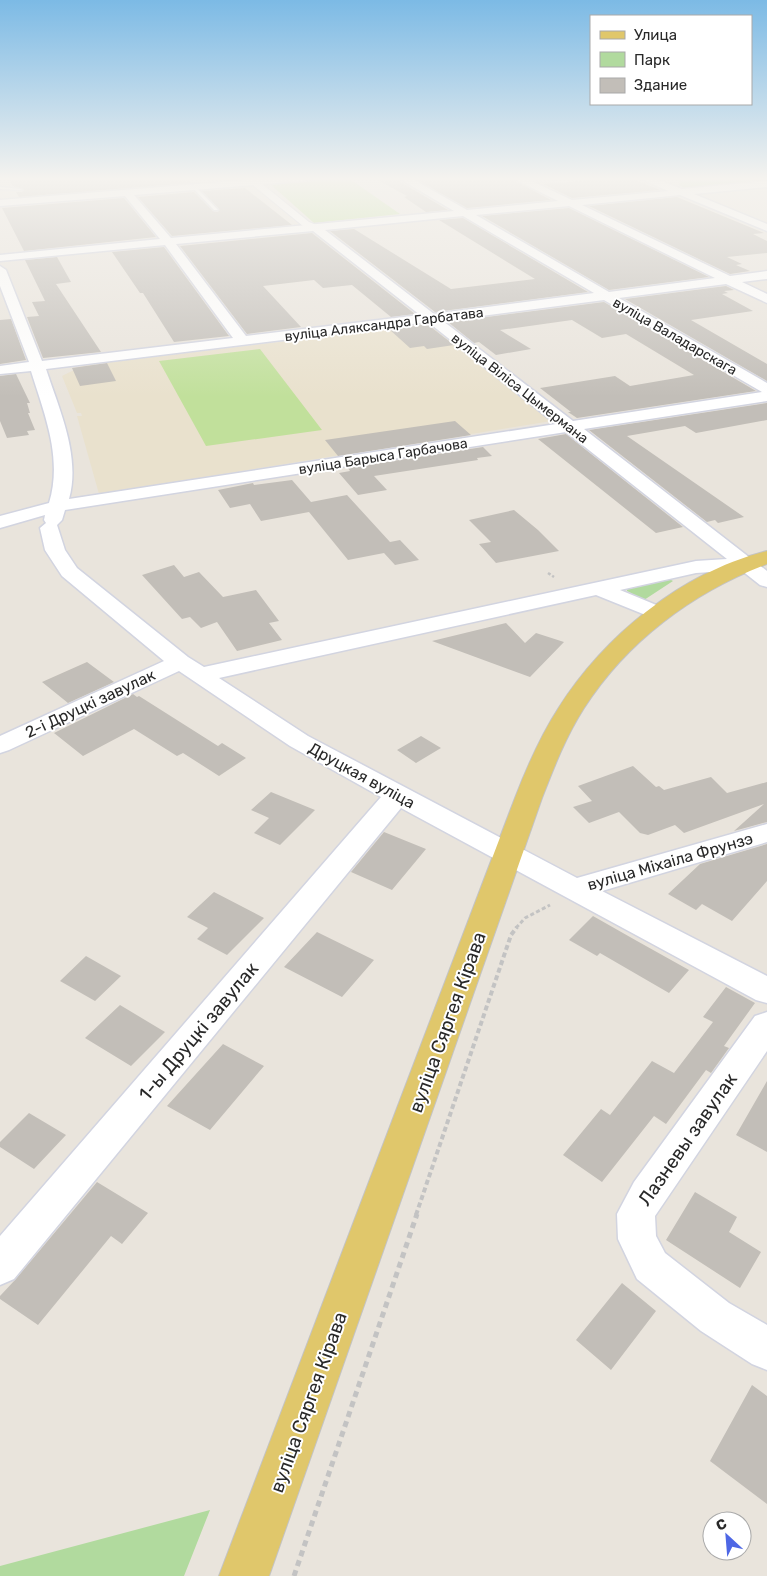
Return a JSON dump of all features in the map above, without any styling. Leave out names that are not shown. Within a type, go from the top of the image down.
[{"type":"main road","name":"вуліца Сяргея Кірава","points":[[244,1576],[508,854],[547,755],[571,708],[600,668],[658,614],[711,580],[760,567]]},
{"type":"street","points":[[0,258],[78,251]]},
{"type":"street","points":[[174,251],[242,341]]},
{"type":"street","name":"вуліца Віліса Цымермана","points":[[345,251],[570,428],[760,567]]},
{"type":"street","name":"вуліца Валадарскага","points":[[529,251],[767,389]]},
{"type":"street","points":[[669,251],[767,299]]},
{"type":"street","points":[[0,270],[37,365],[58,432],[63,458],[62,494],[54,517],[4,517]]},
{"type":"street","name":"вуліца Аляксандра Гарбатава","points":[[0,370],[767,275]]},
{"type":"street","name":"вуліца Барыса Гарбачова","points":[[54,517],[767,396]]},
{"type":"street","name":"Друцкая вуліца","points":[[54,517],[55,550],[69,572],[180,662],[299,741],[508,854],[562,897],[767,991]]},
{"type":"street","points":[[200,675],[696,567],[760,567]]},
{"type":"street","points":[[600,589],[658,614]]},
{"type":"street","name":"2-і Друцкі завулак","points":[[0,745],[180,662]]},
{"type":"street","name":"1-ы Друцкі завулак","points":[[0,1266],[397,795]]},
{"type":"street","name":"вуліца Міхаіла Фрунзэ","points":[[562,897],[767,833]]},
{"type":"street","name":"Лазневы завулак","points":[[767,1025],[652,1186],[636,1214],[637,1239],[651,1266],[715,1317],[767,1349]]},
{"type":"path","points":[[294,1576],[511,935],[525,918],[562,897]]},
{"type":"shaded area","points":[[431,324],[552,421],[99,494],[77,416],[82,416],[81,413],[77,413],[62,376],[84,365]]},
{"type":"green space","points":[[260,349],[322,430],[206,446],[159,361]]},
{"type":"green space","points":[[669,579],[673,581],[644,600],[627,591],[627,587]]},
{"type":"green space","points":[[210,1510],[184,1576],[0,1576],[0,1566]]},
{"type":"building","points":[[167,251],[229,336],[174,342],[143,293],[140,293],[112,252]]},
{"type":"building","points":[[183,251],[334,251],[415,314],[391,317],[352,285],[323,288],[314,280],[263,286],[301,327],[247,334]]},
{"type":"building","points":[[355,251],[389,251],[451,289],[535,279],[489,251],[518,251],[588,292],[435,312]]},
{"type":"building","points":[[541,251],[655,251],[709,277],[609,290]]},
{"type":"building","points":[[681,251],[767,251],[767,253],[727,257],[742,264],[736,265],[750,271],[730,274]]},
{"type":"building","points":[[57,257],[71,282],[56,284],[101,352],[43,358],[27,317],[39,316],[32,302],[45,301],[25,260]]},
{"type":"building","points":[[726,286],[734,290],[724,291],[728,293],[722,294],[753,311],[691,320],[767,364],[767,381],[625,299]]},
{"type":"building","points":[[604,302],[756,391],[577,418],[540,388],[615,376],[630,386],[694,375],[626,334],[602,338],[572,320],[500,330],[531,349],[496,355],[479,342],[474,343],[448,322]]},
{"type":"building","points":[[11,319],[26,360],[0,364],[0,320]]},
{"type":"building","points":[[427,324],[454,345],[427,349],[424,346],[410,348],[390,330]]},
{"type":"building","points":[[107,363],[116,381],[80,386],[72,368]]},
{"type":"building","points":[[16,374],[30,403],[27,403],[30,413],[28,413],[35,430],[27,431],[29,435],[7,438],[0,421],[0,376]]},
{"type":"building","points":[[767,403],[767,420],[696,433],[685,426],[627,436],[744,517],[718,523],[715,520],[707,522],[589,430]]},
{"type":"building","points":[[455,421],[471,435],[338,456],[325,440]]},
{"type":"building","points":[[566,434],[683,527],[656,533],[538,439]]},
{"type":"building","points":[[483,447],[492,456],[477,458],[478,460],[374,476],[387,490],[358,495],[339,473],[350,471],[348,468]]},
{"type":"building","points":[[292,480],[311,502],[347,495],[390,542],[400,540],[419,560],[395,565],[384,553],[348,560],[309,512],[261,521],[250,504],[230,508],[218,490],[253,483],[254,485]]},
{"type":"building","points":[[514,510],[559,551],[496,563],[479,544],[491,542],[469,520]]},
{"type":"building","points":[[174,565],[184,577],[199,572],[223,597],[256,590],[279,621],[269,623],[282,640],[237,651],[217,622],[201,628],[190,617],[182,619],[142,575]]},
{"type":"building","points":[[506,623],[525,643],[536,633],[564,642],[530,677],[432,641]]},
{"type":"building","points":[[87,662],[114,682],[68,703],[42,682]]},
{"type":"building","points":[[133,694],[218,746],[222,743],[246,758],[219,776],[183,753],[177,756],[134,729],[83,756],[54,733]]},
{"type":"building","points":[[421,736],[441,748],[416,763],[397,750]]},
{"type":"building","points":[[633,766],[656,787],[659,786],[664,790],[711,777],[727,793],[767,782],[767,822],[734,831],[764,804],[684,833],[675,825],[648,835],[640,833],[619,812],[589,823],[573,807],[592,801],[578,786]]},
{"type":"building","points":[[271,792],[315,810],[280,845],[254,833],[269,818],[251,810]]},
{"type":"building","points":[[384,832],[426,849],[392,890],[351,872]]},
{"type":"building","points":[[767,844],[767,881],[732,921],[702,904],[696,910],[668,894],[700,864]]},
{"type":"building","points":[[214,892],[264,918],[227,955],[197,939],[208,928],[187,917]]},
{"type":"building","points":[[593,916],[689,970],[669,993],[600,953],[597,956],[569,940]]},
{"type":"building","points":[[317,932],[374,960],[342,997],[284,967]]},
{"type":"building","points":[[86,956],[121,976],[95,1001],[60,981]]},
{"type":"building","points":[[726,987],[755,1003],[724,1046],[729,1048],[711,1073],[706,1070],[666,1124],[654,1116],[602,1182],[563,1155],[601,1109],[610,1115],[652,1061],[674,1073],[713,1022],[703,1017]]},
{"type":"building","points":[[120,1005],[165,1032],[131,1066],[85,1038]]},
{"type":"building","points":[[223,1044],[264,1066],[210,1130],[167,1106]]},
{"type":"building","points":[[767,1081],[767,1152],[736,1135]]},
{"type":"building","points":[[29,1113],[66,1135],[34,1169],[0,1147],[0,1142]]},
{"type":"building","points":[[97,1182],[148,1213],[122,1244],[111,1236],[38,1325],[0,1299],[0,1296]]},
{"type":"building","points":[[695,1192],[737,1217],[729,1232],[761,1252],[740,1288],[666,1240]]},
{"type":"building","points":[[622,1283],[656,1311],[611,1370],[576,1340]]},
{"type":"building","points":[[752,1385],[767,1396],[767,1504],[710,1461]]}]
